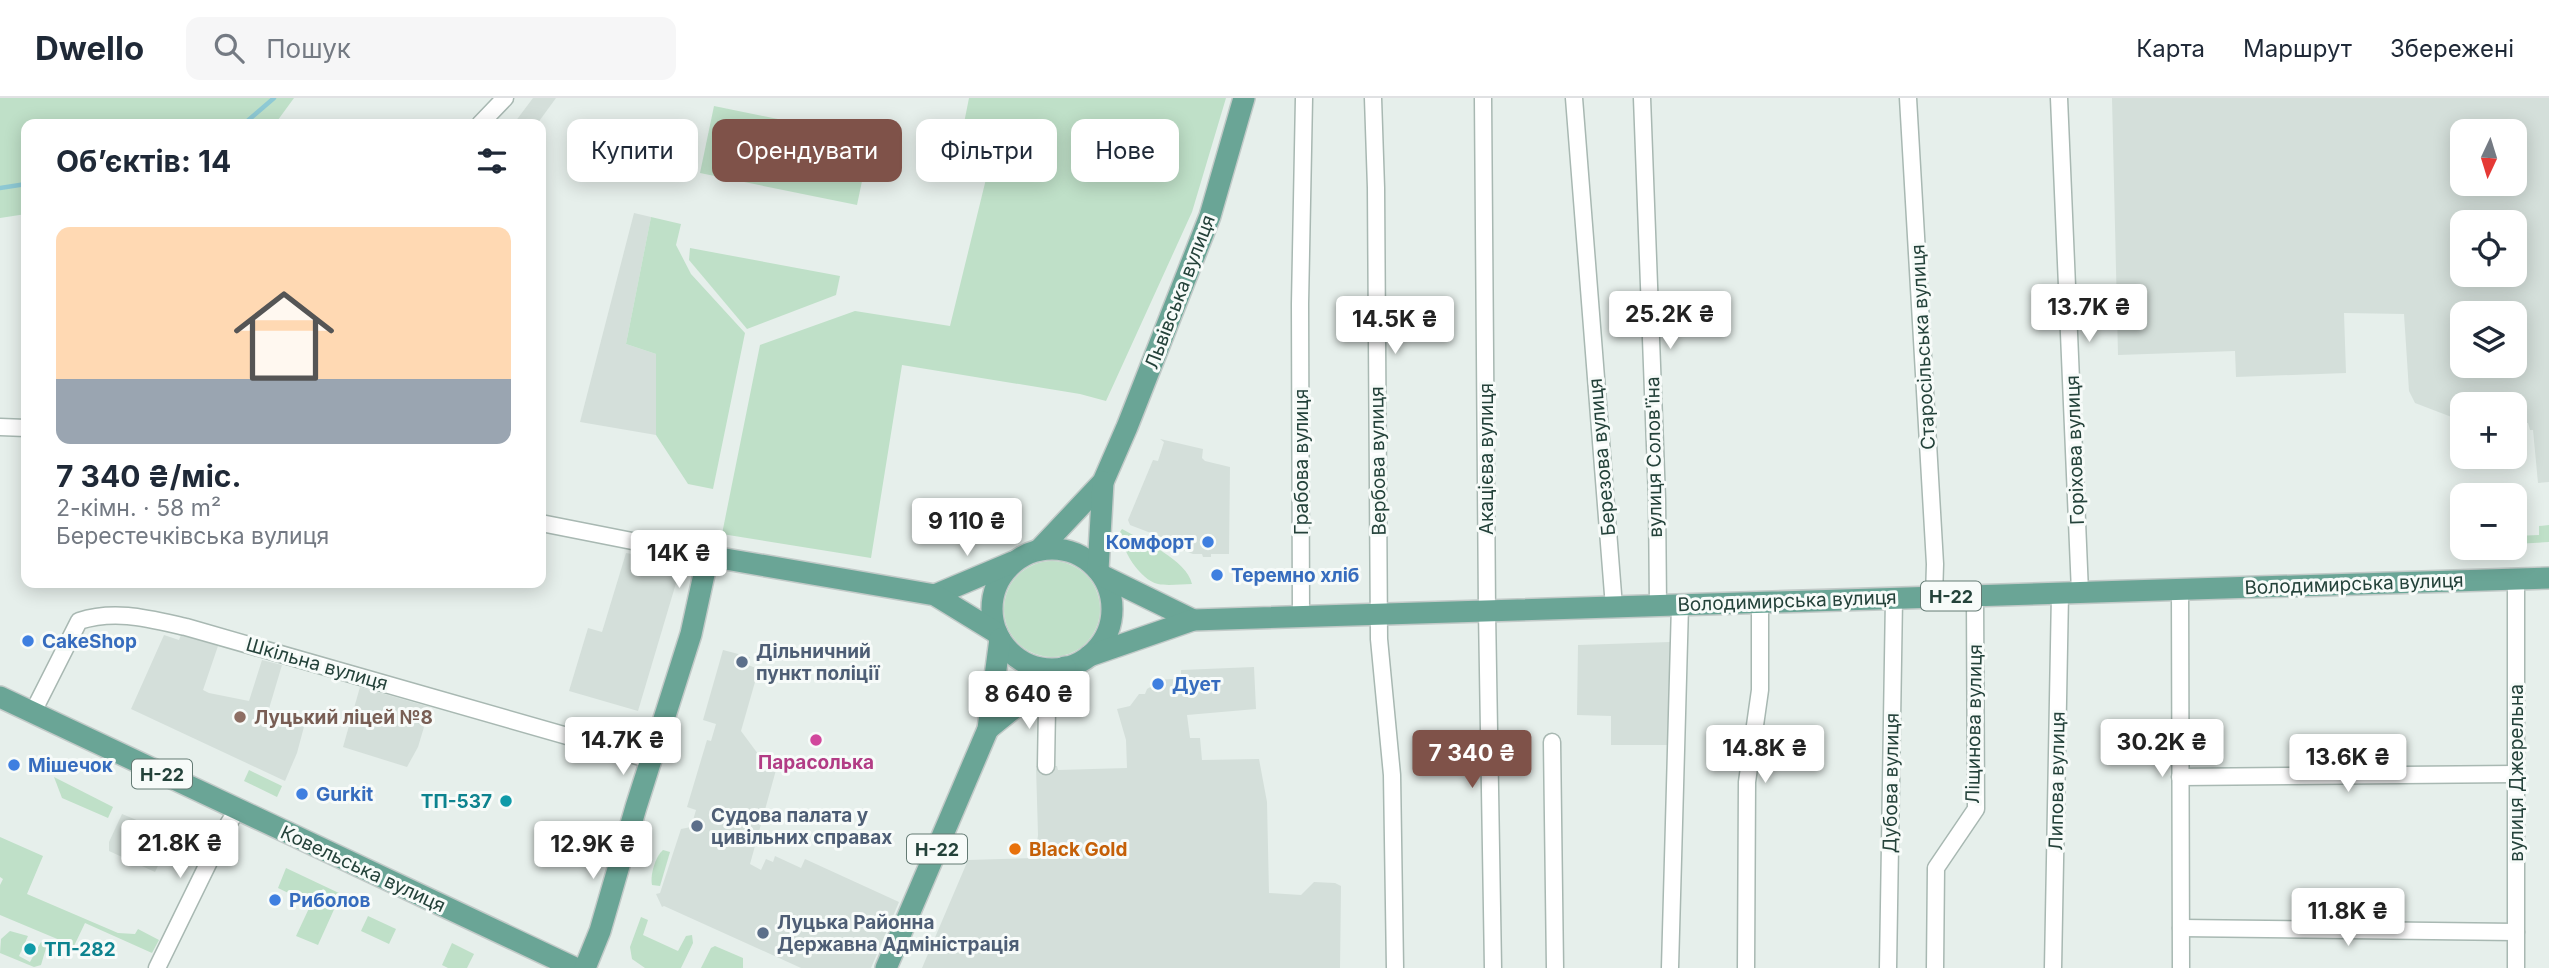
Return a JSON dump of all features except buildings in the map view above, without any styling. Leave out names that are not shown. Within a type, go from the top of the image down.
[{"type":"main road","name":"Львівська вулиця","points":[[1039,550],[1103,482],[1210,216],[1244,98]]},
{"type":"main road","name":"Львівська вулиця","points":[[1100,573],[1103,482]]},
{"type":"main road","name":"Н-22","points":[[886,968],[988,729],[999,636],[992,614],[993,594],[1002,575],[1016,561],[1039,550],[1061,549],[1081,556],[1100,573]]},
{"type":"main road","points":[[585,968],[600,931],[691,634],[708,556],[935,595],[999,636],[1012,654],[1028,664],[1046,668],[1065,667]]},
{"type":"main road","points":[[935,595],[1016,561]]},
{"type":"main road","name":"Володимирська вулиця","points":[[1100,573],[1193,620]]},
{"type":"main road","points":[[1089,656],[1103,639],[1111,619],[1111,597],[1100,573]]},
{"type":"main road","name":"Володимирська вулиця","points":[[1089,656],[1193,620],[2549,578]]},
{"type":"main road","name":"Н-22","points":[[988,729],[1065,667],[1089,656]]},
{"type":"main road","name":"Ковельська вулиця","points":[[0,698],[575,968]]},
{"type":"street","points":[[485,119],[505,98]]},
{"type":"street","name":"Грабова вулиця","points":[[1301,617],[1300,304],[1304,98]]},
{"type":"street","name":"Вербова вулиця","points":[[1373,98],[1379,639],[1392,775],[1395,968]]},
{"type":"street","name":"Акацієва вулиця","points":[[1483,98],[1493,968]]},
{"type":"street","name":"Березова вулиця","points":[[1574,98],[1614,607]]},
{"type":"street","name":"вулиця Солов'їна","points":[[1642,98],[1658,606]]},
{"type":"street","name":"Старосільська вулиця","points":[[1908,98],[1932,495],[1934,597]]},
{"type":"street","name":"Горіхова вулиця","points":[[2059,98],[2070,593]]},
{"type":"street","points":[[0,427],[21,428]]},
{"type":"street","points":[[546,524],[708,556]]},
{"type":"street","name":"вулиця Джерельна","points":[[2516,579],[2516,968]]},
{"type":"street","points":[[2180,589],[2181,968]]},
{"type":"street","name":"Липова вулиця","points":[[2053,968],[2070,593]]},
{"type":"street","name":"Ліщинова вулиця","points":[[1935,968],[1936,867],[1976,809],[1975,596]]},
{"type":"street","name":"Дубова вулиця","points":[[1888,968],[1894,598]]},
{"type":"street","points":[[1746,968],[1747,782],[1760,690],[1760,602]]},
{"type":"street","points":[[1670,968],[1680,605]]},
{"type":"street","name":"Шкільна вулиця","points":[[33,712],[79,621],[117,614],[186,626],[651,760]]},
{"type":"street","points":[[1039,690],[1047,707],[1046,766]]},
{"type":"street","points":[[1552,742],[1555,968]]},
{"type":"street","points":[[2180,777],[2516,774]]},
{"type":"street","points":[[157,968],[224,831],[237,810]]},
{"type":"street","points":[[2180,928],[2516,932]]},
{"type":"shaded area","points":[[533,98],[556,98],[541,119],[517,119]]},
{"type":"shaded area","points":[[2112,98],[2549,98],[2549,482],[2538,483],[2533,430],[2530,430],[2527,423],[2527,392],[2450,392],[2450,416],[2415,403],[2409,391],[2404,314],[2344,313],[2346,373],[2236,377],[2235,351],[2118,355]]},
{"type":"shaded area","points":[[634,213],[651,217],[626,344],[656,354],[656,435],[580,422]]},
{"type":"shaded area","points":[[1160,439],[1203,449],[1202,458],[1205,461],[1230,467],[1229,554],[1203,557],[1202,554],[1193,554],[1168,544],[1169,540],[1130,525],[1128,520],[1153,460],[1158,461],[1164,442]]},
{"type":"shaded area","points":[[626,553],[682,563],[638,711],[569,691],[588,628],[602,632]]},
{"type":"shaded area","points":[[164,635],[179,640],[181,635],[218,646],[203,690],[209,693],[249,701],[262,660],[282,665],[268,712],[305,723],[297,753],[285,781],[131,709]]},
{"type":"shaded area","points":[[1670,642],[1668,745],[1611,745],[1611,716],[1577,715],[1578,645]]},
{"type":"shaded area","points":[[723,650],[750,657],[748,665],[756,668],[754,674],[757,675],[741,731],[764,762],[776,770],[750,864],[761,870],[766,859],[773,862],[775,856],[801,868],[805,859],[899,902],[871,968],[801,968],[662,907],[656,894],[660,893],[681,829],[691,827],[696,810],[687,807],[707,740],[711,741],[716,724],[703,720]]},
{"type":"shaded area","points":[[1254,667],[1256,709],[1187,715],[1190,738],[1200,738],[1202,760],[1259,759],[1267,802],[1269,893],[1301,895],[1314,882],[1341,886],[1340,968],[922,968],[968,860],[1035,858],[1038,835],[1036,766],[1057,766],[1058,770],[1127,768],[1126,740],[1117,709],[1130,706],[1139,694],[1145,694],[1156,680],[1173,679],[1173,676],[1181,675],[1181,670]]},
{"type":"shaded area","points":[[360,687],[430,707],[418,747],[407,767],[343,747]]},
{"type":"shaded area","points":[[122,814],[173,835],[155,872],[109,851],[109,842]]},
{"type":"green space","points":[[0,98],[294,98],[279,119],[21,119],[21,215],[0,218]]},
{"type":"green space","points":[[969,98],[1226,98],[1192,212],[1106,401],[1080,394],[902,365],[871,558],[722,534],[760,345],[855,311],[950,326],[985,182],[1057,182],[1057,119],[965,119]]},
{"type":"green space","points":[[714,106],[778,119],[712,119],[712,175],[700,173]]},
{"type":"green space","points":[[744,182],[862,182],[857,205]]},
{"type":"green space","points":[[651,217],[681,224],[676,245],[691,274],[745,333],[713,489],[688,484],[656,435],[656,354],[626,344]]},
{"type":"green space","points":[[690,248],[840,276],[836,295],[747,329],[689,260]]},
{"type":"green space","points":[[2549,525],[2549,542],[2527,543],[2527,536],[2539,535],[2539,526]]},
{"type":"green space","points":[[1122,529],[1173,559],[1182,567],[1192,584],[1158,584],[1145,577],[1124,547],[1120,532]]},
{"type":"green space","points":[[1052,561],[1070,564],[1086,575],[1097,591],[1100,609],[1097,627],[1086,643],[1070,654],[1052,657],[1034,654],[1018,643],[1007,627],[1004,609],[1007,591],[1018,575],[1034,564]]},
{"type":"green space","points":[[249,770],[282,786],[277,797],[244,781]]},
{"type":"green space","points":[[54,777],[113,807],[108,818],[62,798]]},
{"type":"green space","points":[[0,837],[43,856],[27,894],[118,933],[135,934],[138,929],[159,940],[152,953],[85,923],[74,946],[0,915],[0,885],[3,879],[0,877]]},
{"type":"green space","points":[[663,850],[670,852],[660,886],[652,885],[654,866]]},
{"type":"green space","points":[[286,868],[341,894],[318,945],[296,936],[311,904],[278,888]]},
{"type":"green space","points":[[368,916],[396,929],[389,944],[361,931]]},
{"type":"green space","points":[[641,917],[648,920],[643,935],[678,951],[686,936],[692,935],[693,943],[681,968],[645,968],[632,959],[630,947]]},
{"type":"green space","points":[[10,931],[28,936],[19,956],[30,962],[41,942],[47,945],[41,965],[34,967],[0,953],[1,939]]},
{"type":"green space","points":[[452,943],[474,954],[467,968],[448,968],[442,965]]},
{"type":"green space","points":[[715,946],[743,958],[743,968],[701,968],[711,948]]},
{"type":"waterway","points":[[250,119],[274,98]]},
{"type":"waterway","points":[[0,188],[21,185]]},
{"type":"place","name":"Комфорт","points":[[1208,542]]},
{"type":"place","name":"Теремно хліб","points":[[1217,575]]},
{"type":"place","name":"CakeShop","points":[[28,641]]},
{"type":"place","name":"Дільничний пункт поліції","points":[[742,662]]},
{"type":"place","name":"Дует","points":[[1158,684]]},
{"type":"place","name":"Луцький ліцей №8","points":[[240,717]]},
{"type":"place","name":"Парасолька","points":[[816,740]]},
{"type":"place","name":"Мішечок","points":[[14,765]]},
{"type":"place","name":"Gurkit","points":[[302,794]]},
{"type":"place","name":"ТП-537","points":[[506,801]]},
{"type":"place","name":"Судова палата у цивільних справах","points":[[697,826]]},
{"type":"place","name":"Black Gold","points":[[1015,849]]},
{"type":"place","name":"Риболов","points":[[275,900]]},
{"type":"place","name":"Луцька Районна Державна Адміністрація","points":[[763,933]]},
{"type":"place","name":"ТП-282","points":[[30,949]]}]
